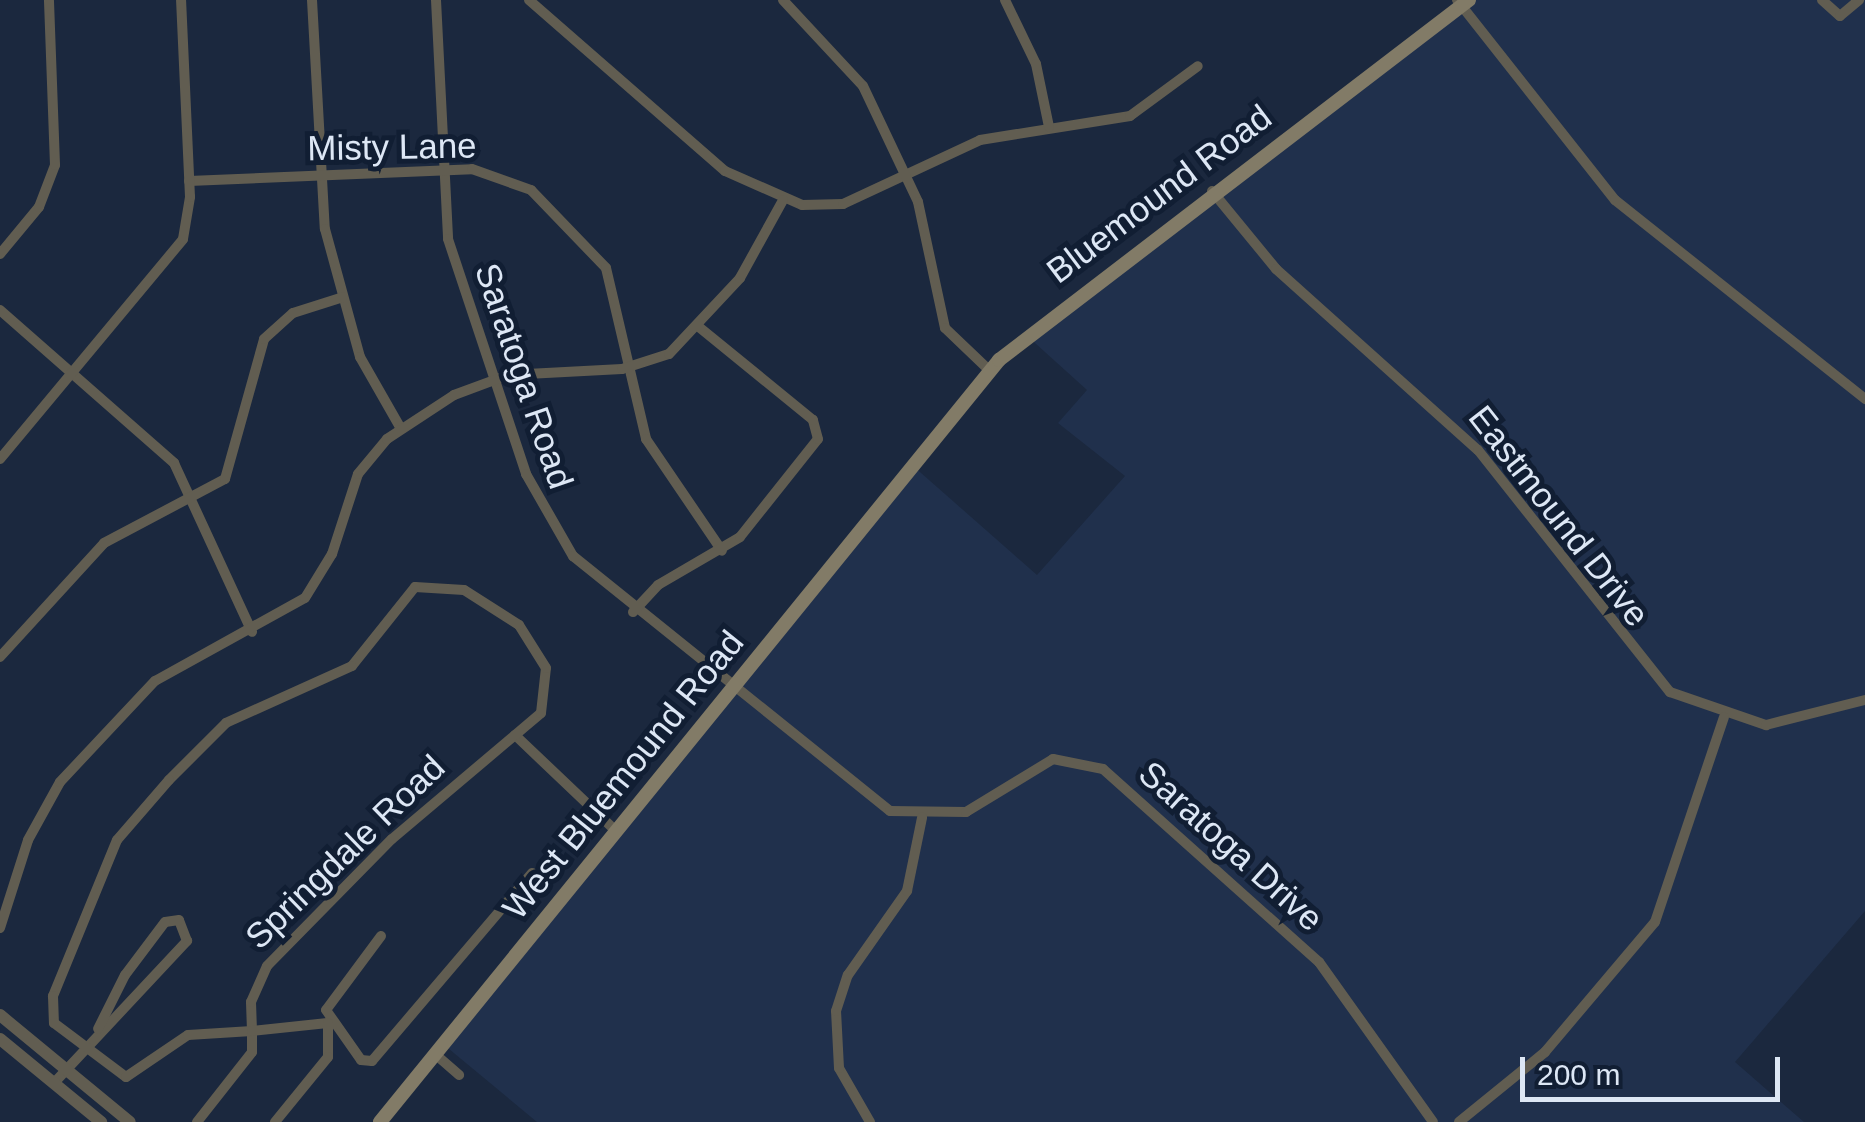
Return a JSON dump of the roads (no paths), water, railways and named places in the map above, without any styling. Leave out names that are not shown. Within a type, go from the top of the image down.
[{"type":"main road","name":"Bluemound Road","points":[[912,465],[989,370],[1212,191],[1463,2]]},
{"type":"main road","name":"West Bluemound Road","points":[[380,1122],[912,465]]},
{"type":"street","points":[[0,254],[39,207],[55,165],[49,0]]},
{"type":"street","points":[[0,459],[176,253],[189,181],[181,0]]},
{"type":"street","points":[[312,0],[320,175],[342,297],[370,380],[401,429]]},
{"type":"street","name":"Saratoga Road","points":[[436,0],[438,168],[448,239],[494,380],[549,522],[633,612],[730,690]]},
{"type":"street","points":[[529,0],[725,171],[783,200],[832,206],[980,140],[1142,112],[1198,66]]},
{"type":"street","points":[[783,0],[854,70],[906,173],[941,318],[989,370]]},
{"type":"street","points":[[1005,0],[1036,64],[1049,127]]},
{"type":"street","points":[[1822,0],[1840,16],[1859,0]]},
{"type":"street","points":[[1463,2],[1614,200],[1865,399]]},
{"type":"street","name":"Misty Lane","points":[[189,181],[438,168],[511,179],[575,226],[611,280],[651,451],[722,550]]},
{"type":"street","name":"Eastmound Drive","points":[[1212,191],[1276,269],[1478,450],[1654,679],[1724,717],[1790,724],[1865,700]]},
{"type":"street","points":[[0,928],[3,908],[47,801],[112,720],[171,670],[252,632],[314,588],[358,474],[401,429],[494,380],[548,367],[630,368],[669,354],[699,327],[753,261],[783,200]]},
{"type":"street","points":[[0,658],[104,543],[193,498],[235,464],[264,339],[293,313],[342,297]]},
{"type":"street","points":[[0,310],[164,453],[193,498],[252,632]]},
{"type":"street","points":[[633,612],[658,585],[722,550],[818,433],[699,327]]},
{"type":"street","name":"Springdale Road","points":[[197,1122],[252,1052],[252,1030],[267,966],[392,839],[541,712],[551,690],[546,668],[497,608],[436,584],[402,598],[352,666],[226,723],[138,811],[101,872],[49,1011],[82,1048],[126,1077],[188,1035],[252,1030],[328,1023]]},
{"type":"street","points":[[730,690],[861,795],[922,818],[908,891],[848,976],[835,1020],[842,1078],[870,1122]]},
{"type":"street","points":[[1459,1122],[1547,1050],[1654,922],[1724,717]]},
{"type":"street","points":[[514,734],[617,832]]},
{"type":"street","name":"Saratoga Drive","points":[[922,818],[980,806],[1040,763],[1069,758],[1103,769],[1320,962],[1433,1122]]},
{"type":"street","points":[[328,1023],[372,1061],[532,874]]},
{"type":"street","points":[[54,1083],[98,1029],[187,941],[179,920],[165,922],[126,975],[98,1029]]},
{"type":"street","points":[[275,1122],[328,1057],[328,1023],[336,990],[381,936]]},
{"type":"street","points":[[0,1014],[130,1122]]},
{"type":"street","points":[[0,1038],[101,1122]]},
{"type":"street","points":[[434,1054],[459,1075]]}]
